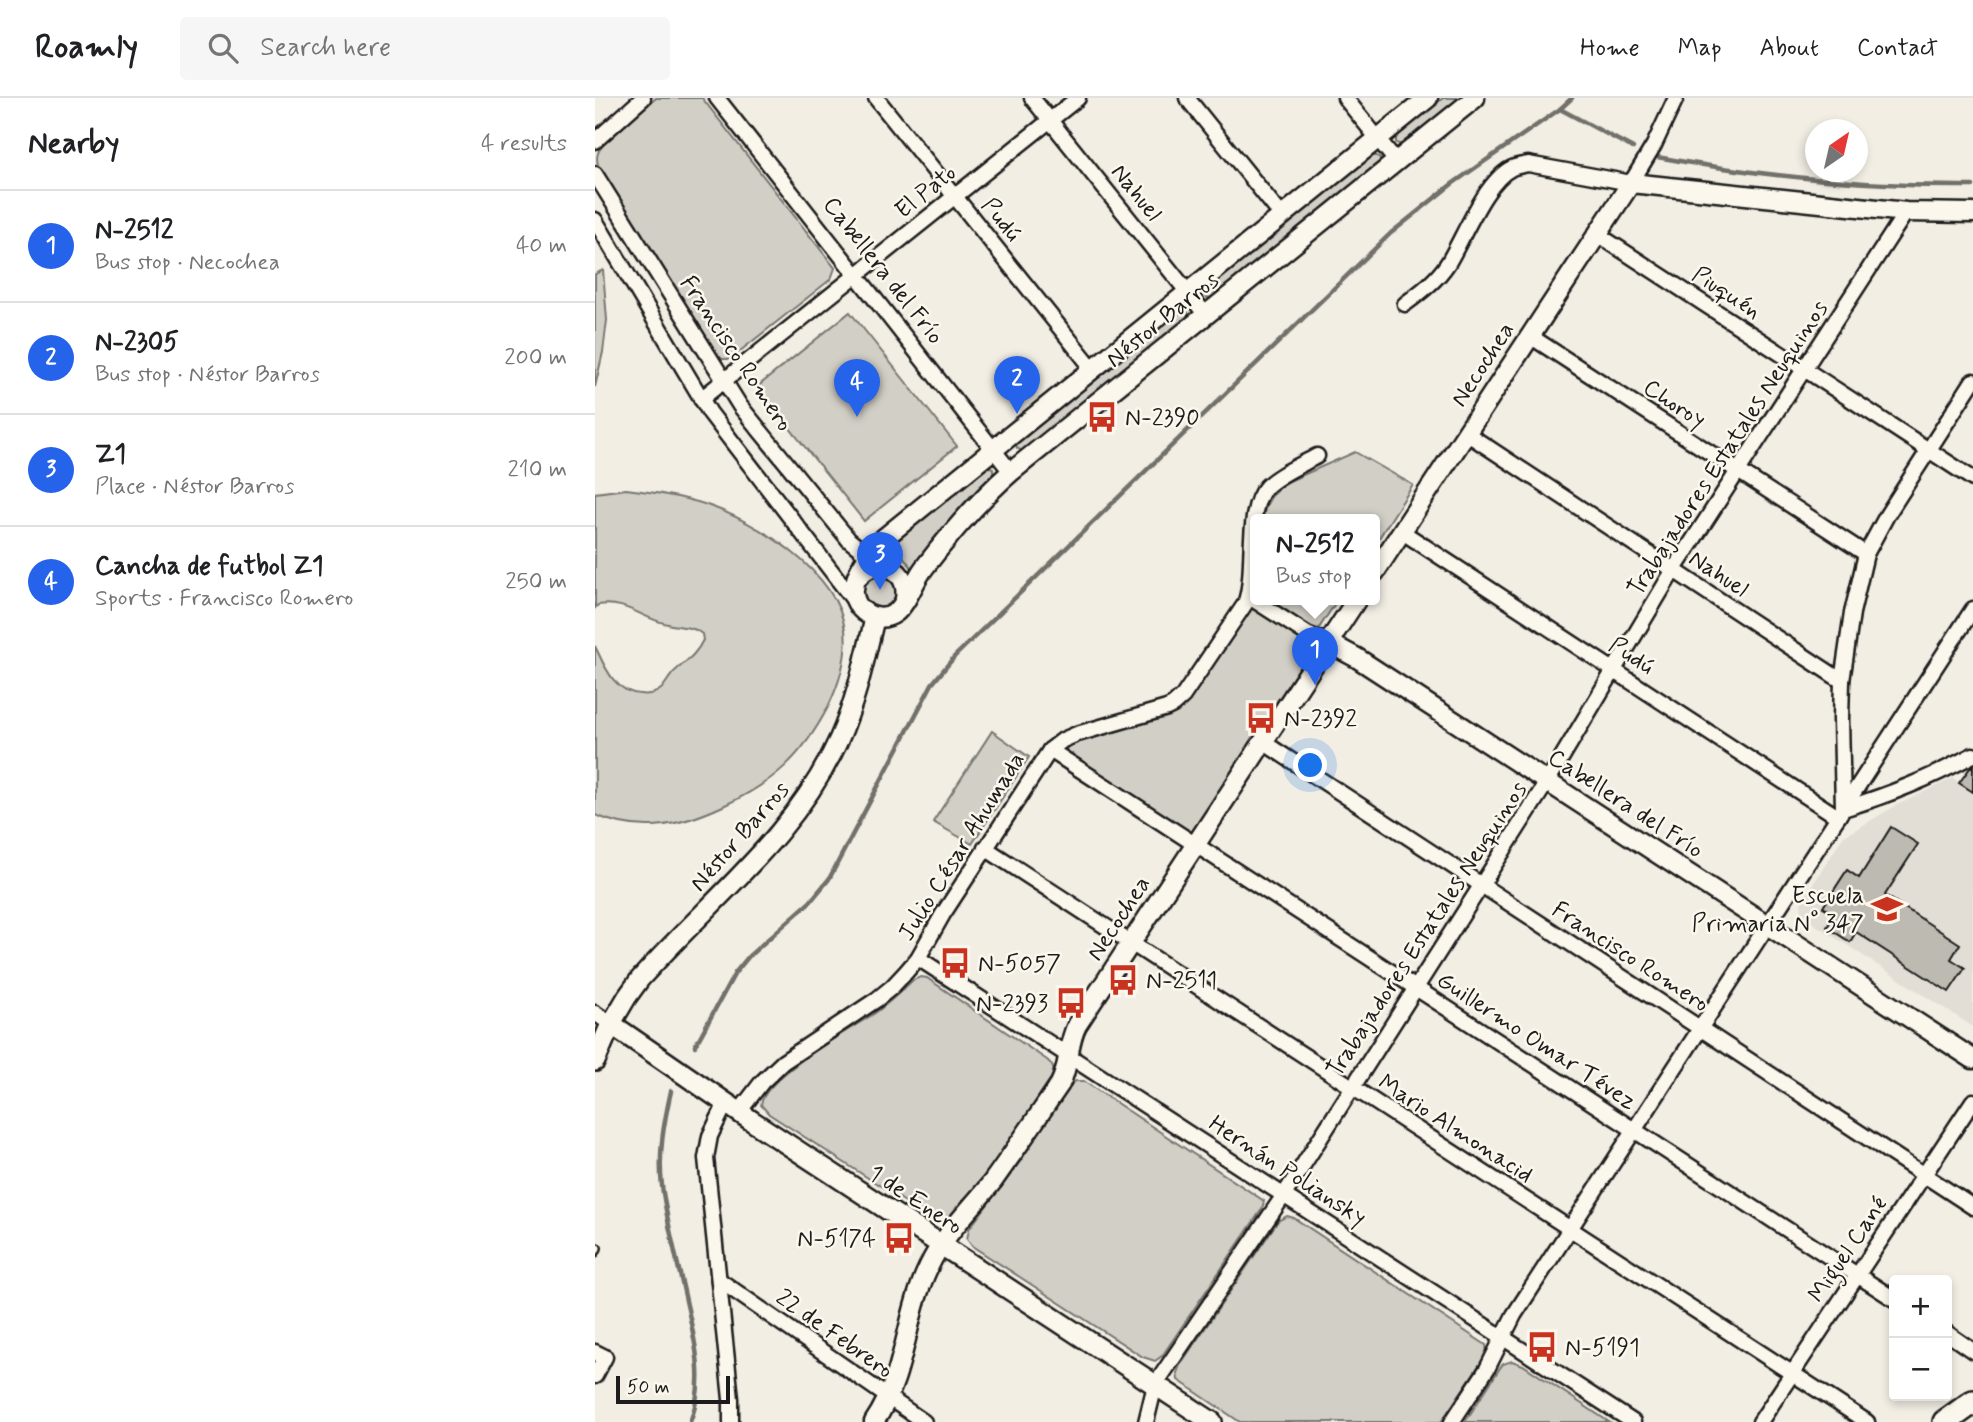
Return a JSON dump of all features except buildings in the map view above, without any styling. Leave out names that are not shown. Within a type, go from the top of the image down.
[{"type":"main road","name":"Néstor Barros","points":[[595,1061],[603,1019]]},
{"type":"main road","name":"1 de Enero","points":[[603,1019],[732,1108],[1212,1422]]},
{"type":"main road","points":[[1945,1422],[1973,1402]]},
{"type":"street","points":[[596,136],[643,98]]},
{"type":"street","name":"Cabellera del Frío","points":[[717,98],[1011,472]]},
{"type":"street","name":"Pudú","points":[[876,98],[1093,369]]},
{"type":"street","name":"Nahuel","points":[[1032,98],[1206,315]]},
{"type":"street","name":"El Pato","points":[[701,399],[1078,98]]},
{"type":"street","points":[[1187,98],[1282,216]]},
{"type":"street","points":[[1345,98],[1397,161]]},
{"type":"street","name":"Néstor Barros","points":[[858,605],[854,592],[857,579],[869,556],[890,533],[1429,98]]},
{"type":"street","name":"Néstor Barros","points":[[603,1019],[753,864],[786,824],[815,783],[845,724],[861,675],[875,617],[890,616],[901,607],[913,584],[932,558],[980,503],[1011,472],[1475,98]]},
{"type":"street","points":[[1631,183],[1654,145],[1677,98]]},
{"type":"street","points":[[1405,304],[1432,284],[1447,264],[1479,205],[1499,178],[1512,168],[1528,164],[1631,183],[1906,212],[1973,213]]},
{"type":"street","name":"Francisco Romero","points":[[595,174],[723,381],[750,419],[845,536],[869,556],[892,568]]},
{"type":"street","name":"Necochea","points":[[1380,563],[1631,183]]},
{"type":"street","name":"Trabajadores Estatales Neuquinos","points":[[1146,1422],[1155,1385],[1284,1195],[1548,782],[1673,571],[1906,212]]},
{"type":"street","name":"Francisco Romero","points":[[595,220],[701,399],[736,449],[858,605]]},
{"type":"street","name":"Piuquén","points":[[1597,234],[1973,479]]},
{"type":"street","name":"Choroy","points":[[1530,336],[1866,554]]},
{"type":"street","points":[[1841,813],[1842,681],[1852,613],[1866,554],[1875,534],[1973,381]]},
{"type":"street","name":"Nahuel","points":[[1466,433],[1842,681]]},
{"type":"street","name":"Julio César Ahumada","points":[[1255,514],[1259,497],[1270,484],[1317,456]]},
{"type":"street","name":"Pudú","points":[[1401,531],[1841,813]]},
{"type":"street","points":[[857,579],[872,566],[892,568],[905,586],[905,600]]},
{"type":"street","name":"Julio César Ahumada","points":[[731,1422],[731,1399],[706,1150],[710,1136],[732,1108],[783,1062],[884,994],[899,980],[918,957],[985,848],[1050,750],[1077,733],[1173,705],[1183,696],[1241,611],[1248,596],[1250,572]]},
{"type":"street","points":[[858,605],[868,615],[875,617]]},
{"type":"street","name":"Cabellera del Frío","points":[[1262,605],[1307,634],[1348,652],[1973,1059]]},
{"type":"street","name":"Necochea","points":[[874,1422],[889,1398],[922,1280],[941,1245],[1005,1165],[1060,1084],[1067,1069],[1071,1040],[1077,1025],[1353,605]]},
{"type":"street","points":[[1452,1422],[1487,1369],[1514,1315],[1973,609]]},
{"type":"street","name":"Francisco Romero","points":[[1263,742],[1973,1207]]},
{"type":"street","name":"Guillermo Omar Tévez","points":[[1050,750],[1889,1296]]},
{"type":"street","points":[[1841,813],[1915,785],[1973,755]]},
{"type":"street","name":"Mario Almonacid","points":[[985,848],[1867,1422]]},
{"type":"street","name":"Hernán Poliansky","points":[[918,957],[1633,1422]]},
{"type":"street","name":"Miguel Cané","points":[[1760,1422],[1973,1101]]},
{"type":"street","name":"22 de Febrero","points":[[719,1280],[924,1422]]},
{"type":"street","points":[[1952,1337],[1973,1350]]},
{"type":"street","points":[[595,1376],[600,1354]]},
{"type":"shaded area","points":[[656,98],[702,98],[835,268],[831,279],[730,359],[722,359],[716,353],[598,165],[597,155],[603,145]]},
{"type":"shaded area","points":[[1443,98],[1460,98],[1402,145],[1396,143],[1396,137]]},
{"type":"shaded area","points":[[1372,156],[1380,158],[1379,165],[1214,297],[1207,298],[1207,289]]},
{"type":"shaded area","points":[[603,270],[607,320],[595,387],[595,274]]},
{"type":"shaded area","points":[[1180,310],[1188,312],[1187,319],[1025,449],[1022,451],[1017,448],[1018,441]]},
{"type":"shaded area","points":[[850,312],[957,446],[864,521],[757,387]]},
{"type":"shaded area","points":[[1355,452],[1413,485],[1380,536],[1380,514],[1264,514],[1274,493],[1287,482]]},
{"type":"shaded area","points":[[987,466],[993,468],[993,475],[912,568],[901,554],[888,545]]},
{"type":"shaded area","points":[[626,489],[704,504],[747,523],[791,551],[827,588],[839,608],[846,640],[842,670],[828,707],[808,740],[785,767],[741,797],[690,819],[659,826],[628,825],[595,815],[595,646],[611,677],[623,689],[645,694],[661,689],[674,672],[694,654],[703,640],[702,634],[696,630],[659,622],[625,607],[608,604],[595,608],[595,493]]},
{"type":"shaded area","points":[[880,573],[893,578],[898,591],[893,604],[880,609],[867,604],[862,591],[867,578]]},
{"type":"shaded area","points":[[1250,605],[1315,647],[1190,836],[1066,754],[1066,743],[1180,709]]},
{"type":"shaded area","points":[[1276,605],[1334,605],[1317,631]]},
{"type":"shaded area","points":[[992,731],[1029,757],[972,844],[933,822]]},
{"type":"shaded area","name":"Escuela Primaria N° 347","points":[[1973,763],[1973,1027],[1802,916],[1801,903],[1843,837],[1897,805],[1953,778],[1959,783]]},
{"type":"shaded area","points":[[927,978],[1047,1060],[1053,1071],[994,1165],[953,1216],[942,1222],[930,1218],[769,1114],[761,1105],[765,1094],[791,1069],[878,1011],[913,980]]},
{"type":"shaded area","points":[[1076,1081],[1084,1081],[1264,1201],[1262,1209],[1162,1356],[1155,1361],[1143,1357],[972,1246],[967,1239],[969,1229],[1020,1162],[1070,1085]]},
{"type":"shaded area","points":[[1287,1216],[1294,1218],[1486,1345],[1484,1358],[1441,1422],[1240,1422],[1178,1380],[1180,1365],[1278,1221]]},
{"type":"shaded area","points":[[1512,1361],[1523,1365],[1609,1422],[1465,1422],[1503,1364]]},
{"type":"waterway","points":[[695,1046],[735,973],[749,956],[810,902],[829,879],[932,684],[955,656],[1391,233],[1452,184],[1572,98]]},
{"type":"waterway","points":[[1560,109],[1633,148]]},
{"type":"waterway","points":[[1657,157],[1814,179],[1893,185],[1973,186]]},
{"type":"waterway","points":[[671,1091],[662,1138],[661,1174],[697,1359],[698,1391],[690,1422]]},
{"type":"place","name":"N-2305","points":[[1017,414]]},
{"type":"place","name":"Cancha de futbol Z1","points":[[857,417]]},
{"type":"place","name":"N-2390","points":[[1102,417]]},
{"type":"place","name":"Z1","points":[[880,590]]},
{"type":"place","name":"N-2512","points":[[1315,685]]},
{"type":"place","name":"N-2392","points":[[1261,718]]},
{"type":"place","name":"Escuela Primaria N° 347","points":[[1887,909]]},
{"type":"place","name":"N-5057","points":[[955,963]]},
{"type":"place","name":"N-2511","points":[[1123,980]]},
{"type":"place","name":"N-2393","points":[[1071,1003]]},
{"type":"place","name":"N-5174","points":[[899,1238]]},
{"type":"place","name":"N-5191","points":[[1542,1347]]}]
